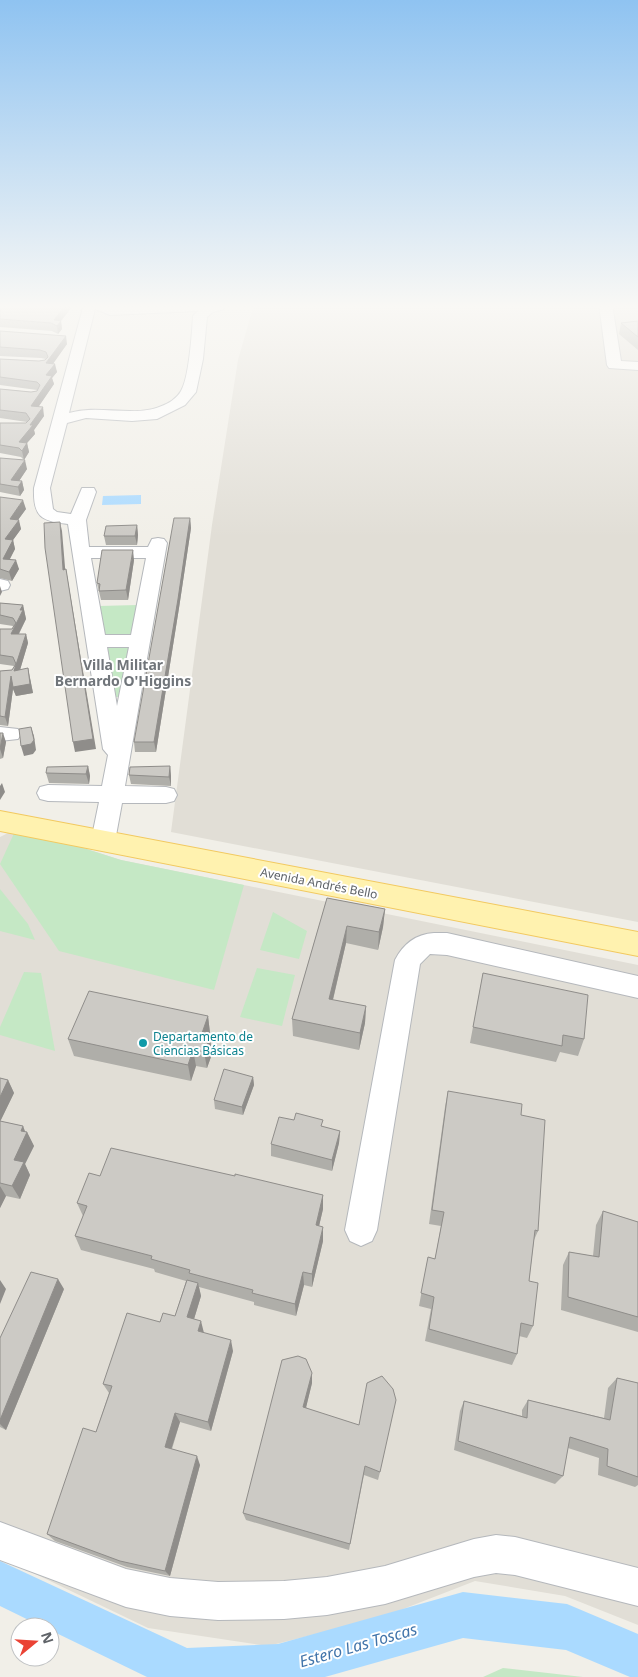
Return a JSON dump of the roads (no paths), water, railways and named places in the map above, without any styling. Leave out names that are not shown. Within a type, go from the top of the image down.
[{"type":"main road","name":"Avenida Andrés Bello","points":[[0,821],[638,944]]},
{"type":"street","points":[[70,382],[42,488],[41,507],[51,516],[77,524]]},
{"type":"street","points":[[60,420],[85,413],[158,414],[180,402],[189,392],[191,382]]},
{"type":"street","points":[[64,404],[85,413]]},
{"type":"street","points":[[88,492],[77,524],[117,765]]},
{"type":"street","points":[[82,552],[157,548],[103,841]]},
{"type":"street","points":[[96,641],[140,641]]},
{"type":"street","points":[[48,793],[166,795]]},
{"type":"street","points":[[361,1230],[408,960],[420,945],[432,942],[447,944],[638,987]]},
{"type":"street","points":[[0,1541],[126,1588],[170,1597],[218,1601],[284,1600],[327,1596],[385,1585],[441,1567],[496,1554],[514,1556],[638,1587]]},
{"type":"water","points":[[141,495],[141,504],[102,505],[103,496]]},
{"type":"waterway","name":"Estero Las Toscas","points":[[0,1583],[185,1671],[278,1667],[463,1615],[567,1627],[638,1657]]},
{"type":"place","name":"Departamento de Ciencias Básicas","points":[[143,1043]]},
{"type":"district","name":"Villa Militar Bernardo O'Higgins","points":[[123,672]]}]
